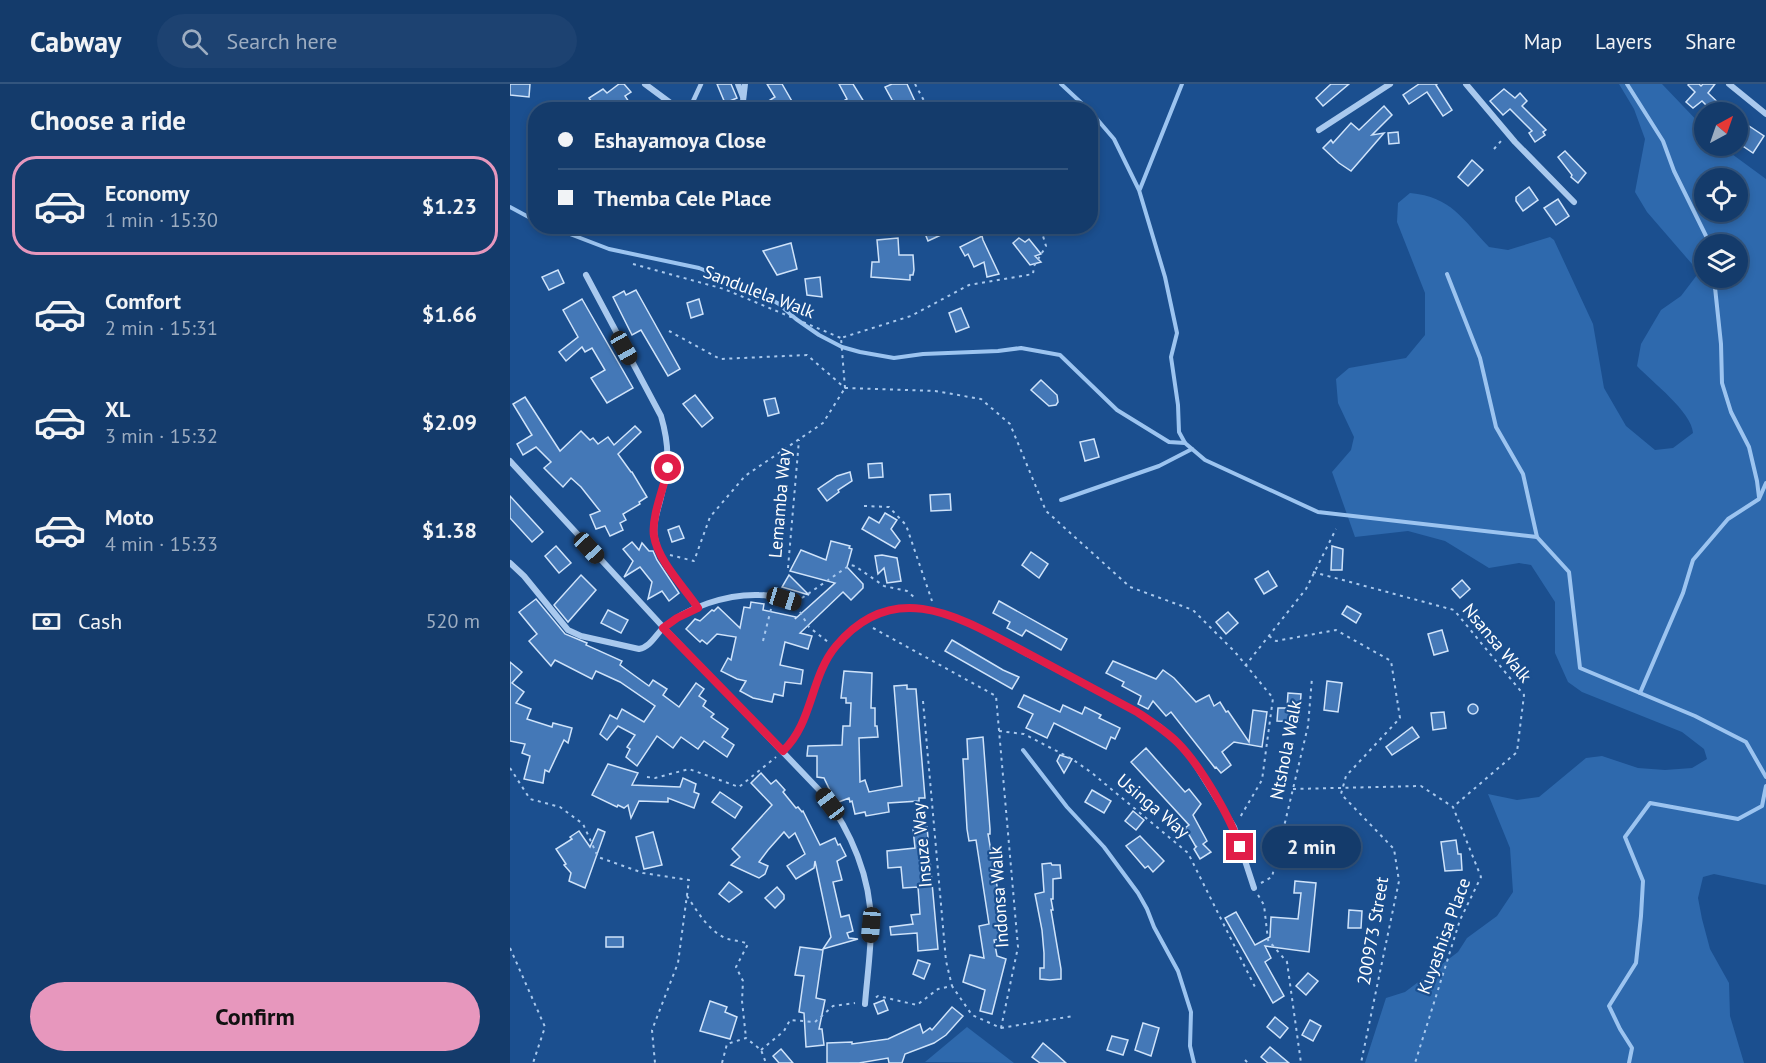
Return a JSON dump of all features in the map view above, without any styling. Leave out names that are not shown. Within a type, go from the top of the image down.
[{"type":"street","points":[[645,84],[669,102]]},
{"type":"street","points":[[738,84],[744,98]]},
{"type":"street","points":[[743,102],[745,84]]},
{"type":"street","points":[[1319,130],[1390,84]]},
{"type":"street","points":[[1466,84],[1508,134],[1574,201]]},
{"type":"street","points":[[1730,84],[1766,114]]},
{"type":"street","points":[[586,276],[661,416],[667,437],[668,468],[654,535],[659,552],[698,608]]},
{"type":"street","points":[[510,461],[663,628],[823,794],[838,815],[850,837],[867,891],[871,925],[865,1004]]},
{"type":"street","points":[[510,563],[524,576],[568,630],[581,636],[639,650],[645,648],[663,628],[677,618],[726,599],[746,596],[775,597],[796,603]]},
{"type":"street","points":[[783,751],[803,724],[817,681],[835,647],[863,623],[885,612],[919,608],[934,609],[984,630],[1160,727],[1192,759],[1234,827],[1254,888]]},
{"type":"lane","points":[[693,102],[701,84]]},
{"type":"path","points":[[915,84],[925,102]]},
{"type":"path","points":[[1494,149],[1508,134]]},
{"type":"path","points":[[659,552],[694,561],[710,517],[745,476],[824,423],[845,388],[841,338],[911,316],[969,285],[1034,274],[1034,266],[1046,246],[1042,234]]},
{"type":"path","name":"Sandulela Walk","points":[[633,264],[724,289],[841,338]]},
{"type":"path","points":[[669,331],[720,359],[807,355],[845,388],[935,391],[981,399],[1010,424],[1046,512],[1130,587],[1193,610],[1234,652],[1273,698],[1262,780],[1234,827]]},
{"type":"path","name":"Lemamba Way","points":[[788,568],[799,440]]},
{"type":"path","points":[[864,506],[889,507],[906,525],[934,609]]},
{"type":"path","points":[[1245,666],[1306,589],[1336,529]]},
{"type":"path","points":[[835,647],[808,627],[796,603],[850,565],[884,586],[913,594],[919,608]]},
{"type":"path","name":"Nsansa Walk","points":[[1313,572],[1454,610],[1524,695],[1517,752],[1453,807]]},
{"type":"path","points":[[763,641],[775,597]]},
{"type":"path","name":"Indonsa Walk","points":[[863,623],[996,696],[1018,947],[1001,1028]]},
{"type":"path","points":[[1269,636],[1276,641],[1336,630],[1391,661],[1400,718],[1346,776],[1344,788]]},
{"type":"path","name":"Ntshola Walk","points":[[1254,888],[1272,877],[1308,726],[1312,678]]},
{"type":"path","name":"Insuze Way","points":[[923,701],[946,961],[952,986]]},
{"type":"path","name":"Usinga Way","points":[[999,730],[1024,734],[1072,759],[1188,853],[1255,987]]},
{"type":"path","points":[[646,777],[655,778],[689,769],[739,787],[783,751]]},
{"type":"path","points":[[510,768],[530,799],[560,807],[583,824],[598,858],[643,873],[690,880],[678,963],[652,1030],[655,1063]]},
{"type":"path","points":[[1293,789],[1421,786],[1453,807]]},
{"type":"path","name":"200973 Street","points":[[1344,788],[1341,794],[1394,849],[1399,881],[1361,1063]]},
{"type":"path","name":"Kuyashisa Place","points":[[1415,1063],[1460,920],[1481,877],[1453,807]]},
{"type":"path","points":[[1254,888],[1264,906],[1268,940],[1287,962],[1301,1063]]},
{"type":"path","points":[[687,896],[704,921],[726,939],[739,940],[748,944],[736,967],[743,981],[742,1001],[746,1038],[761,1050],[765,1063]]},
{"type":"path","points":[[510,948],[545,1027],[533,1063]]},
{"type":"path","points":[[761,1050],[784,1031],[790,1020],[815,1022],[833,1006],[846,1003],[865,1004],[878,996],[917,1005],[938,989],[952,986],[972,1015],[1001,1028],[1073,1016]]},
{"type":"path","points":[[722,1063],[727,1044],[746,1038]]},
{"type":"path","points":[[1245,1060],[1248,1063]]},
{"type":"shaded area","points":[[1619,84],[1662,84],[1694,118],[1694,156],[1735,156],[1766,179],[1766,885],[1714,874],[1703,877],[1698,898],[1710,949],[1729,983],[1730,1016],[1744,1063],[1365,1063],[1386,998],[1405,992],[1458,952],[1467,938],[1497,916],[1513,892],[1510,848],[1488,794],[1517,800],[1539,797],[1586,758],[1602,756],[1638,768],[1665,770],[1692,768],[1707,759],[1704,749],[1682,732],[1582,692],[1568,682],[1555,653],[1555,602],[1531,565],[1519,563],[1489,568],[1445,541],[1408,531],[1355,537],[1332,472],[1351,450],[1354,437],[1338,403],[1336,379],[1349,368],[1406,358],[1425,335],[1425,293],[1397,222],[1398,203],[1410,193],[1424,195],[1446,204],[1489,247],[1508,250],[1550,237],[1554,240],[1593,324],[1604,388],[1626,426],[1655,450],[1673,448],[1693,433],[1691,425],[1679,407],[1637,366],[1641,344],[1661,310],[1681,296],[1694,279],[1694,288],[1748,288],[1748,234],[1694,234],[1694,268],[1647,212],[1635,192],[1645,139],[1634,109]]},
{"type":"shaded area","points":[[967,1027],[1014,1063],[925,1062]]},
{"type":"building","points":[[510,84],[530,84],[529,97],[510,95]]},
{"type":"building","points":[[619,84],[624,84],[631,92],[625,96],[629,102],[592,102],[589,98],[603,89],[607,93]]},
{"type":"building","points":[[717,84],[731,84],[737,98],[725,102]]},
{"type":"building","points":[[767,84],[782,84],[792,102],[767,102],[775,97]]},
{"type":"building","points":[[839,84],[853,84],[864,102],[842,102],[847,99]]},
{"type":"building","points":[[892,84],[907,84],[915,102],[893,102],[885,87]]},
{"type":"building","points":[[1331,84],[1349,84],[1323,106],[1316,98]]},
{"type":"building","points":[[1419,84],[1437,84],[1452,110],[1443,116],[1427,92],[1409,104],[1403,95]]},
{"type":"building","points":[[1715,84],[1708,93],[1717,102],[1694,102],[1693,108],[1686,102],[1695,92],[1688,85]]},
{"type":"building","points":[[1504,89],[1515,98],[1520,93],[1527,101],[1522,106],[1546,130],[1543,132],[1545,135],[1535,142],[1529,133],[1532,131],[1510,109],[1503,115],[1490,101]]},
{"type":"building","points":[[1384,106],[1392,115],[1372,135],[1384,133],[1351,171],[1323,148],[1331,140],[1333,143],[1351,123],[1359,130]]},
{"type":"building","points":[[1748,125],[1764,136],[1753,153],[1748,150]]},
{"type":"building","points":[[1398,132],[1399,143],[1389,144],[1388,133]]},
{"type":"building","points":[[1565,151],[1586,173],[1578,183],[1571,177],[1572,175],[1558,157]]},
{"type":"building","points":[[1472,160],[1483,170],[1468,186],[1458,177]]},
{"type":"building","points":[[1529,187],[1538,200],[1523,211],[1516,197]]},
{"type":"building","points":[[1558,199],[1569,216],[1556,225],[1544,208]]},
{"type":"building","points":[[925,234],[943,234],[928,241]]},
{"type":"building","points":[[982,236],[999,274],[987,277],[984,262],[974,267],[968,254],[965,256],[960,247]]},
{"type":"building","points":[[898,238],[899,255],[913,255],[914,270],[913,275],[910,275],[910,280],[871,277],[872,262],[879,262],[877,240]]},
{"type":"building","points":[[1019,238],[1025,242],[1029,239],[1041,254],[1035,256],[1041,262],[1030,265],[1013,243]]},
{"type":"building","points":[[791,243],[797,269],[777,275],[763,251]]},
{"type":"building","points":[[558,270],[564,283],[549,290],[542,277]]},
{"type":"building","points":[[820,277],[822,297],[807,295],[805,279]]},
{"type":"building","points":[[636,290],[680,369],[668,376],[641,330],[632,335],[613,297],[624,291],[626,295]]},
{"type":"building","points":[[582,299],[633,388],[607,403],[591,378],[605,370],[592,348],[585,352],[582,347],[566,361],[559,352],[578,337],[563,310]]},
{"type":"building","points":[[699,299],[703,314],[691,318],[687,303]]},
{"type":"building","points":[[961,308],[969,327],[956,332],[949,313]]},
{"type":"building","points":[[1041,380],[1057,395],[1056,405],[1049,406],[1031,390]]},
{"type":"building","points":[[695,395],[713,418],[702,427],[683,404]]},
{"type":"building","points":[[525,397],[560,451],[581,431],[598,444],[608,437],[614,445],[635,426],[641,432],[618,454],[647,497],[623,514],[626,520],[620,523],[623,530],[610,536],[605,526],[596,529],[590,515],[600,511],[581,487],[571,478],[563,487],[544,468],[551,462],[536,447],[523,455],[517,444],[532,435],[513,404]]},
{"type":"building","points":[[775,398],[779,413],[768,416],[764,400]]},
{"type":"building","points":[[1094,439],[1099,457],[1085,461],[1080,442]]},
{"type":"building","points":[[882,463],[883,477],[869,478],[868,464]]},
{"type":"building","points":[[850,472],[852,481],[827,501],[818,489],[837,476]]},
{"type":"building","points":[[950,494],[951,510],[931,511],[930,495]]},
{"type":"building","points":[[510,496],[543,532],[532,542],[510,518]]},
{"type":"building","points":[[885,513],[897,520],[891,529],[900,541],[895,548],[862,529],[869,517],[879,523]]},
{"type":"building","points":[[679,526],[684,538],[672,542],[668,530]]},
{"type":"building","points":[[831,541],[850,546],[849,548],[852,549],[847,567],[863,584],[863,588],[851,600],[843,592],[800,633],[812,636],[808,649],[785,642],[780,665],[803,670],[801,684],[785,682],[783,696],[774,694],[772,702],[753,698],[740,691],[746,681],[721,671],[728,658],[731,660],[736,637],[717,634],[707,644],[702,640],[700,642],[686,629],[695,619],[700,621],[718,607],[740,628],[744,607],[750,608],[751,602],[764,604],[763,610],[796,617],[795,619],[835,583],[790,571],[801,550],[826,560]]},
{"type":"building","points":[[632,542],[639,550],[642,543],[649,551],[653,551],[679,593],[669,601],[662,591],[648,599],[652,582],[640,567],[624,577],[633,561],[623,549]]},
{"type":"building","points":[[556,546],[571,563],[559,573],[545,556]]},
{"type":"building","points":[[1332,546],[1343,549],[1342,570],[1331,570]]},
{"type":"building","points":[[1031,552],[1048,564],[1039,578],[1022,565]]},
{"type":"building","points":[[875,556],[897,558],[901,581],[887,583],[884,568],[878,574]]},
{"type":"building","points":[[1268,571],[1277,586],[1264,594],[1255,579]]},
{"type":"building","points":[[581,575],[596,590],[568,622],[554,605]]},
{"type":"building","points":[[789,575],[809,595],[782,587]]},
{"type":"building","points":[[1462,580],[1470,589],[1460,598],[1452,589]]},
{"type":"building","points":[[536,599],[565,634],[622,661],[620,665],[649,686],[653,680],[667,689],[663,695],[679,707],[696,683],[704,689],[699,696],[706,701],[703,706],[714,714],[711,717],[728,729],[722,737],[734,745],[727,757],[704,741],[698,749],[681,737],[673,748],[657,736],[637,766],[626,757],[630,749],[627,747],[635,735],[618,726],[607,740],[600,734],[610,715],[617,719],[622,709],[644,722],[655,706],[620,682],[596,671],[592,679],[555,660],[551,666],[529,641],[537,634],[519,612]]},
{"type":"building","points":[[999,601],[1067,639],[1061,650],[1026,630],[1022,636],[1007,628],[1010,622],[993,613]]},
{"type":"building","points":[[1347,606],[1361,614],[1356,623],[1342,614]]},
{"type":"building","points":[[608,610],[628,620],[621,633],[601,623]]},
{"type":"building","points":[[1228,612],[1238,623],[1226,634],[1216,622]]},
{"type":"building","points":[[1442,630],[1448,651],[1434,655],[1428,634]]},
{"type":"building","points":[[952,640],[1019,677],[1012,689],[945,651]]},
{"type":"building","points":[[1113,661],[1156,679],[1163,670],[1174,678],[1196,702],[1209,695],[1214,706],[1220,702],[1226,712],[1228,711],[1249,742],[1253,710],[1267,712],[1262,747],[1234,742],[1222,752],[1231,765],[1221,773],[1171,712],[1166,716],[1153,701],[1148,709],[1138,704],[1141,696],[1122,686],[1124,682],[1106,673]]},
{"type":"building","points":[[510,662],[522,672],[512,683],[524,692],[516,703],[531,709],[527,719],[552,727],[553,723],[572,728],[568,743],[564,740],[549,772],[545,770],[543,783],[524,779],[530,756],[522,753],[525,744],[510,741]]},
{"type":"building","points":[[844,671],[872,673],[871,708],[875,708],[875,726],[877,726],[878,737],[859,738],[860,782],[865,780],[869,792],[902,786],[894,686],[907,685],[907,689],[916,689],[925,798],[919,798],[919,801],[888,803],[889,812],[866,816],[865,812],[855,814],[849,798],[836,803],[824,778],[817,777],[817,756],[807,756],[808,746],[842,745],[843,726],[850,726],[851,703],[846,703],[846,698],[841,698]]},
{"type":"building","points":[[1327,681],[1342,683],[1338,712],[1324,710]]},
{"type":"building","points":[[1288,693],[1301,694],[1299,722],[1277,721],[1278,708],[1287,708]]},
{"type":"building","points":[[1024,695],[1060,712],[1063,705],[1082,714],[1085,707],[1101,715],[1099,718],[1120,728],[1115,739],[1111,737],[1106,749],[1054,723],[1047,738],[1026,728],[1033,714],[1018,707]]},
{"type":"building","points":[[1473,704],[1477,705],[1477,713],[1473,714],[1469,713],[1468,709],[1469,705]]},
{"type":"building","points":[[1444,712],[1446,728],[1433,730],[1431,713]]},
{"type":"building","points":[[1412,727],[1419,737],[1392,755],[1386,747]]},
{"type":"building","points":[[983,737],[990,829],[990,834],[988,834],[1006,938],[994,940],[997,956],[1006,959],[992,1014],[980,1011],[985,990],[963,982],[970,955],[984,958],[979,926],[989,924],[976,840],[969,841],[967,829],[963,759],[968,759],[967,739]]},
{"type":"building","points":[[1146,748],[1185,792],[1189,789],[1201,804],[1193,815],[1207,841],[1203,844],[1211,852],[1200,859],[1185,828],[1189,825],[1131,762]]},
{"type":"building","points":[[1060,755],[1072,759],[1064,773],[1057,761]]},
{"type":"building","points":[[608,764],[638,773],[632,785],[680,787],[683,778],[696,784],[694,792],[699,794],[694,808],[668,798],[668,802],[639,801],[631,818],[628,805],[624,808],[618,805],[617,807],[592,795]]},
{"type":"building","points":[[761,773],[771,784],[776,780],[796,808],[803,811],[820,845],[835,838],[838,845],[840,844],[846,856],[837,861],[842,880],[833,882],[841,917],[849,915],[853,931],[847,933],[849,938],[858,939],[823,949],[831,937],[815,861],[814,868],[796,879],[787,866],[805,854],[795,833],[789,838],[784,832],[768,850],[759,862],[768,866],[765,874],[759,878],[731,865],[740,857],[732,849],[772,805],[751,783]]},
{"type":"building","points":[[1092,790],[1111,801],[1104,813],[1085,802]]},
{"type":"building","points":[[720,792],[742,807],[735,818],[712,802]]},
{"type":"building","points":[[1133,811],[1144,820],[1136,830],[1125,821]]},
{"type":"building","points":[[927,827],[938,949],[918,951],[917,933],[891,935],[890,927],[913,924],[911,915],[920,914],[918,887],[903,888],[901,867],[888,868],[887,851],[915,848],[913,829]]},
{"type":"building","points":[[598,829],[605,832],[585,888],[569,881],[571,873],[556,849],[572,839],[570,837],[579,831],[590,847]]},
{"type":"building","points":[[653,832],[662,865],[644,869],[636,837]]},
{"type":"building","points":[[1140,836],[1164,861],[1153,872],[1148,866],[1145,868],[1126,846]]},
{"type":"building","points":[[1456,840],[1458,854],[1461,854],[1462,870],[1445,871],[1441,842]]},
{"type":"building","points":[[1042,864],[1060,865],[1061,878],[1053,879],[1053,899],[1051,899],[1053,910],[1051,910],[1061,979],[1050,980],[1040,979],[1040,968],[1044,968],[1044,953],[1035,894],[1044,892]]},
{"type":"building","points":[[1295,881],[1316,883],[1309,952],[1265,946],[1271,958],[1265,962],[1284,996],[1273,1003],[1225,918],[1236,912],[1255,945],[1270,937],[1271,917],[1298,919],[1301,893],[1294,893]]},
{"type":"building","points":[[729,882],[742,892],[729,902],[719,894]]},
{"type":"building","points":[[777,887],[784,895],[784,899],[775,908],[765,898]]},
{"type":"building","points":[[1349,910],[1362,911],[1361,928],[1348,928]]},
{"type":"building","points":[[606,937],[623,937],[623,947],[606,947]]},
{"type":"building","points":[[800,947],[823,950],[816,998],[825,1000],[819,1029],[822,1029],[824,1045],[806,1047],[804,1013],[799,1012],[804,976],[795,975]]},
{"type":"building","points":[[918,960],[930,964],[924,979],[913,974]]},
{"type":"building","points":[[1308,973],[1318,981],[1306,995],[1296,986]]},
{"type":"building","points":[[884,1000],[888,1010],[878,1014],[874,1004]]},
{"type":"building","points":[[710,1001],[727,1007],[725,1012],[737,1017],[730,1039],[700,1031]]},
{"type":"building","points":[[952,1007],[963,1016],[946,1035],[934,1043],[905,1054],[902,1063],[889,1063],[888,1058],[859,1063],[827,1063],[827,1043],[852,1042],[852,1044],[888,1039],[920,1024],[923,1033],[930,1028],[932,1030]]},
{"type":"building","points":[[1275,1017],[1288,1028],[1280,1038],[1267,1027]]},
{"type":"building","points":[[1310,1020],[1321,1026],[1313,1041],[1302,1035]]},
{"type":"building","points":[[1143,1023],[1159,1028],[1151,1056],[1135,1050]]},
{"type":"building","points":[[1112,1036],[1128,1040],[1123,1055],[1107,1050]]},
{"type":"building","points":[[1043,1043],[1066,1063],[1040,1063],[1032,1057]]},
{"type":"building","points":[[1270,1047],[1289,1063],[1268,1063],[1261,1057]]},
{"type":"building","points":[[781,1049],[793,1063],[779,1063],[773,1056]]},
{"type":"waterway","points":[[1061,84],[1080,102]]},
{"type":"waterway","points":[[1140,189],[1182,84]]},
{"type":"waterway","points":[[1627,84],[1663,141],[1674,171],[1705,234]]},
{"type":"waterway","points":[[1098,120],[1114,139],[1139,190],[1165,277],[1177,333],[1171,357],[1178,405],[1179,432],[1185,443],[1205,460],[1318,512],[1537,537],[1569,572],[1580,668],[1695,716],[1746,742],[1766,777]]},
{"type":"waterway","points":[[510,207],[528,217]]},
{"type":"waterway","points":[[570,234],[609,249],[699,268],[757,291],[779,304],[819,335],[842,347],[860,352],[894,358],[1021,348],[1060,355],[1117,410],[1169,442],[1185,443]]},
{"type":"waterway","points":[[1447,274],[1480,358],[1496,427],[1523,474],[1537,537]]},
{"type":"waterway","points":[[1715,288],[1721,344],[1722,383],[1731,412],[1749,447],[1759,497]]},
{"type":"waterway","points":[[1061,500],[1159,466],[1192,449]]},
{"type":"waterway","points":[[1640,693],[1683,593],[1693,560],[1728,519],[1759,499],[1766,483]]},
{"type":"waterway","points":[[1023,750],[1067,807],[1104,847],[1147,909],[1178,971],[1191,1012],[1190,1046],[1194,1063]]},
{"type":"waterway","points":[[1629,1063],[1632,1048],[1609,1006],[1636,963],[1641,916],[1643,881],[1625,837],[1650,803],[1738,819],[1762,806],[1766,786]]},
{"type":"route","points":[[668,468],[654,535],[659,552],[698,608],[663,628],[783,751],[803,724],[823,668],[835,647],[845,637],[874,615],[902,609],[934,609],[984,630],[1137,712],[1160,727],[1192,759],[1234,827],[1240,847]]}]
